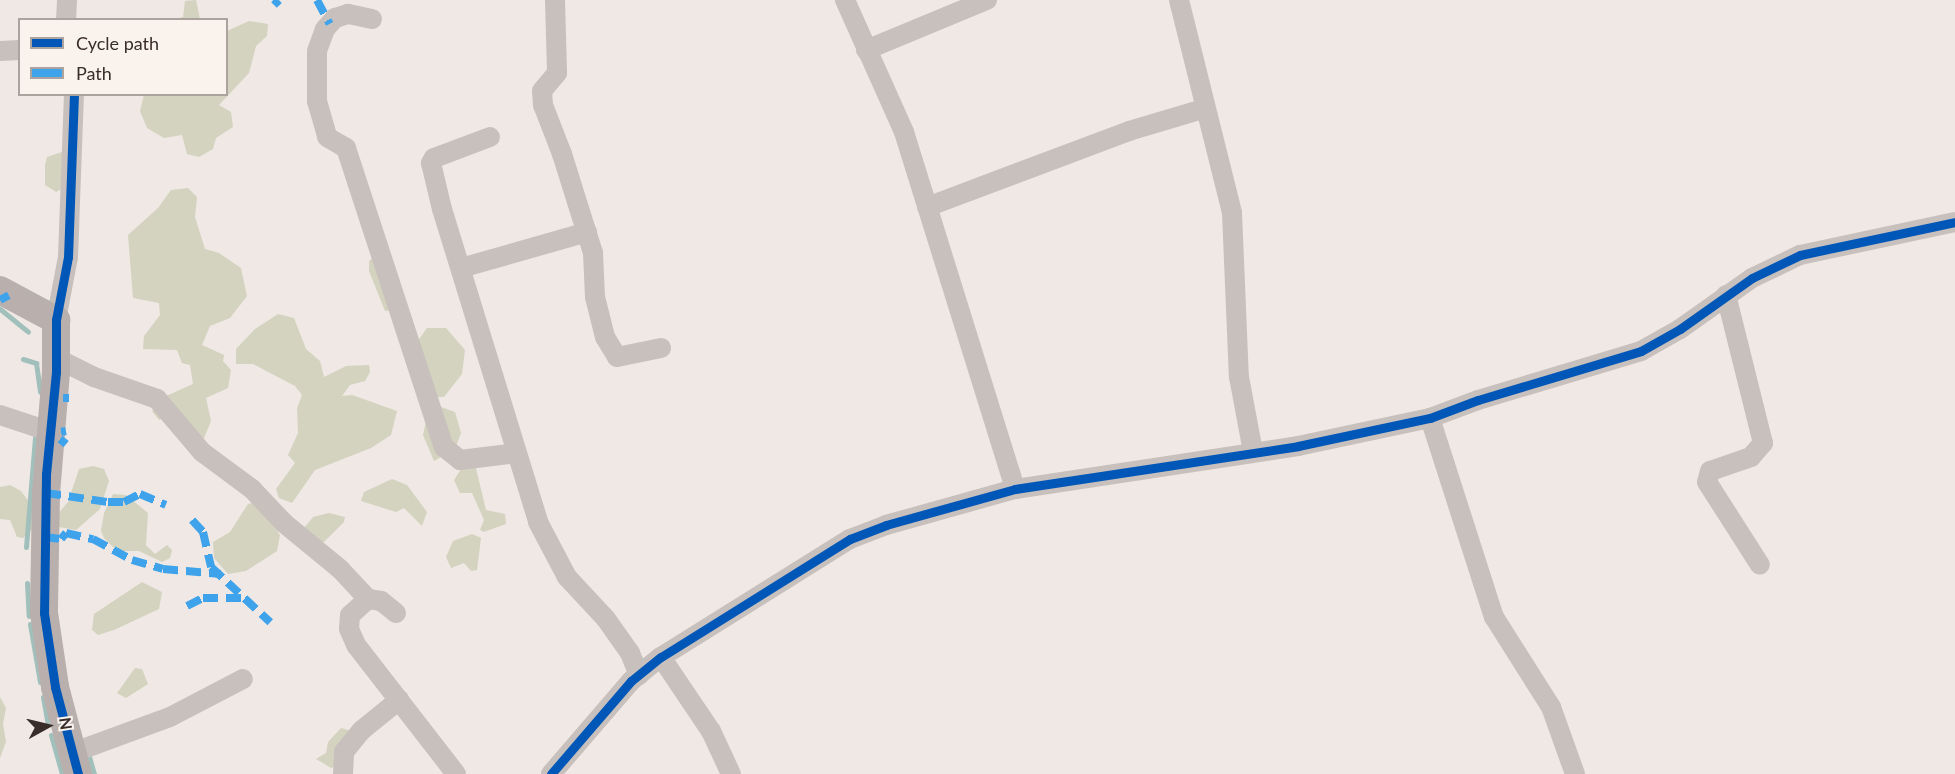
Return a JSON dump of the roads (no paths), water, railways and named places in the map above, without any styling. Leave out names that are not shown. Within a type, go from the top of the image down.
[{"type":"street","points":[[66,18],[67,0]]},
{"type":"street","points":[[555,0],[557,73],[543,91],[543,105],[593,253],[595,297],[605,337],[617,357],[661,348]]},
{"type":"street","points":[[845,0],[904,132],[1015,489]]},
{"type":"street","points":[[866,50],[987,0]]},
{"type":"street","points":[[1179,0],[1203,109],[1232,213],[1239,377],[1253,452]]},
{"type":"street","points":[[372,19],[348,14],[334,18],[325,29],[317,51],[317,101],[327,137],[346,148],[444,447],[460,460],[517,453]]},
{"type":"street","points":[[0,51],[18,50]]},
{"type":"street","points":[[74,96],[68,257],[56,320],[44,613],[55,687],[75,764],[243,679]]},
{"type":"street","points":[[927,207],[1130,131],[1203,109]]},
{"type":"street","points":[[490,137],[447,151],[431,163],[529,498],[549,549],[567,578],[606,619],[630,653],[639,675]]},
{"type":"street","points":[[551,774],[639,675],[661,657],[850,539],[971,498],[1253,452],[1430,418],[1641,351],[1680,329],[1726,295],[1800,255],[1955,222]]},
{"type":"street","points":[[461,268],[587,232]]},
{"type":"street","points":[[0,290],[56,320]]},
{"type":"street","points":[[1726,295],[1763,442],[1751,457],[1710,471],[1707,482],[1760,565]]},
{"type":"street","points":[[56,357],[94,377],[158,399],[202,452],[252,489],[284,522],[340,569],[368,599],[381,601],[396,613]]},
{"type":"street","points":[[0,415],[51,432]]},
{"type":"street","points":[[1430,418],[1494,617],[1551,706],[1575,774]]},
{"type":"street","points":[[368,599],[350,615],[349,629],[356,645],[456,774]]},
{"type":"street","points":[[661,657],[711,731],[731,774]]},
{"type":"street","points":[[344,774],[344,752],[362,730],[399,700]]},
{"type":"waterway","points":[[0,309],[28,332]]},
{"type":"waterway","points":[[23,359],[36,363],[40,392]]},
{"type":"waterway","points":[[26,547],[35,437]]},
{"type":"waterway","points":[[27,583],[29,616]]},
{"type":"waterway","points":[[30,624],[40,682]]},
{"type":"waterway","points":[[43,697],[48,724]]},
{"type":"waterway","points":[[51,735],[62,774]]},
{"type":"waterway","points":[[88,753],[94,774]]}]
